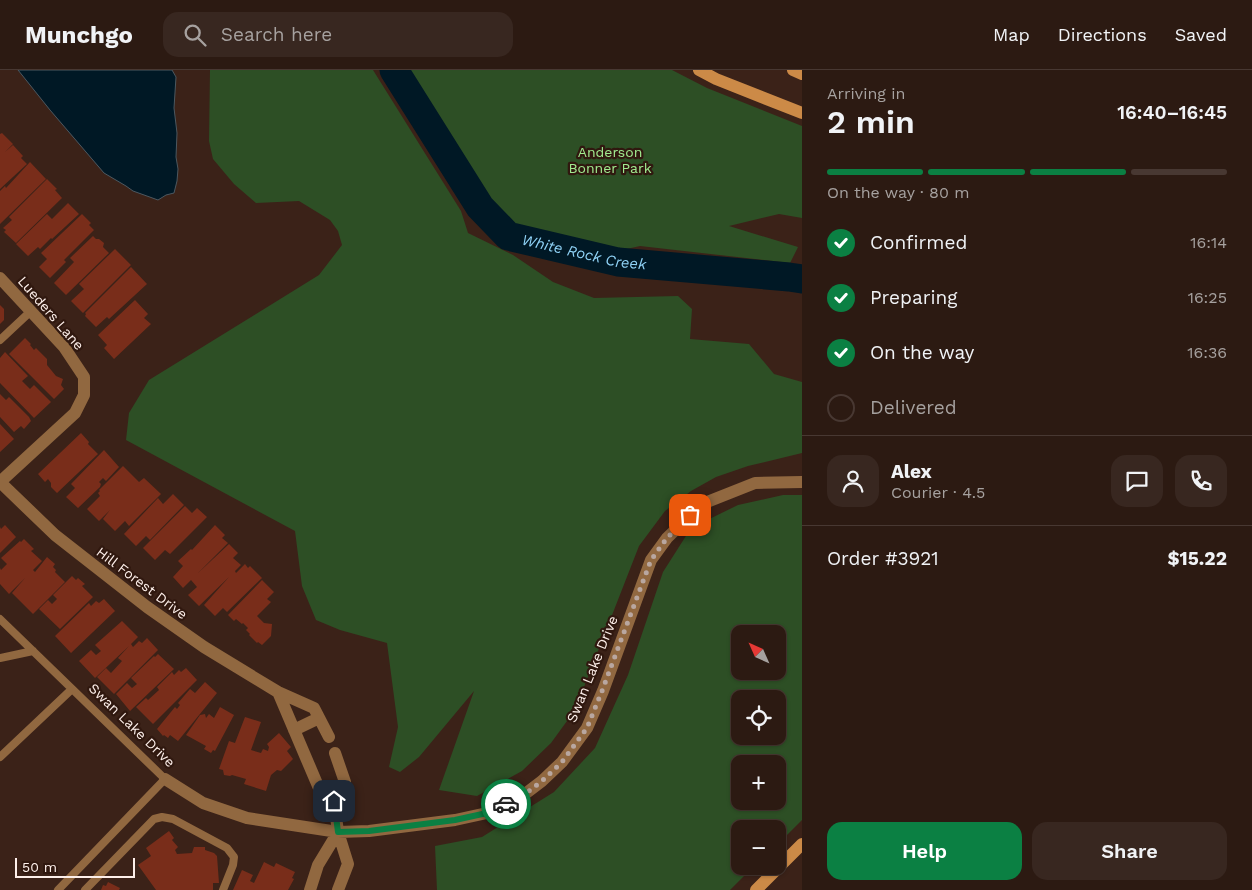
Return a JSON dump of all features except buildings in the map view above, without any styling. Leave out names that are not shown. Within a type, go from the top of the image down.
[{"type":"main road","points":[[699,70],[716,79],[802,113]]},
{"type":"main road","points":[[793,70],[802,74]]},
{"type":"main road","points":[[756,890],[802,844]]},
{"type":"street","name":"Lueders Lane","points":[[0,278],[64,347],[84,377],[84,395],[75,414],[0,482]]},
{"type":"street","name":"Hill Forest Drive","points":[[0,482],[55,535],[147,607],[204,647],[278,692],[314,708],[329,737]]},
{"type":"street","name":"Swan Lake Drive","points":[[165,779],[203,802],[247,818],[338,832],[369,831],[455,820],[487,813],[521,797],[542,781],[562,762],[587,728],[651,560],[667,538],[702,504],[754,484],[802,482]]},
{"type":"street","points":[[278,692],[321,793],[334,801]]},
{"type":"street","points":[[294,730],[319,718]]},
{"type":"street","points":[[335,753],[345,782],[334,801],[338,832],[348,864],[338,890]]},
{"type":"street","points":[[310,890],[318,865],[338,832]]},
{"type":"lane","points":[[0,340],[31,311]]},
{"type":"lane","name":"Swan Lake Drive","points":[[0,619],[165,779]]},
{"type":"lane","points":[[0,658],[33,651]]},
{"type":"lane","points":[[0,757],[72,689]]},
{"type":"lane","points":[[58,890],[165,779]]},
{"type":"lane","points":[[85,890],[154,819],[162,818],[172,819],[227,848],[234,857],[234,865],[223,890]]},
{"type":"green space","points":[[210,70],[373,70],[461,211],[468,233],[513,255],[553,282],[594,298],[678,296],[692,309],[690,339],[749,344],[774,374],[802,382],[802,453],[748,466],[716,477],[691,491],[665,511],[639,546],[575,710],[551,743],[522,771],[477,796],[439,790],[474,691],[419,757],[400,772],[389,767],[398,727],[387,643],[340,630],[316,620],[302,586],[295,531],[126,440],[129,413],[149,380],[319,275],[342,245],[338,231],[330,220],[299,201],[256,203],[234,184],[213,159],[209,141]]},
{"type":"green space","name":"Anderson Bonner Park","points":[[399,70],[672,70],[707,88],[802,126],[802,218],[779,214],[729,226],[798,247],[790,263],[640,246],[613,252],[510,232],[480,200]]},
{"type":"green space","points":[[783,495],[802,495],[802,820],[786,836],[786,820],[731,820],[731,875],[745,875],[730,890],[437,890],[435,846],[482,837],[554,792],[595,748],[628,675],[663,572],[691,528],[738,505]]},
{"type":"water","points":[[18,70],[172,70],[176,77],[174,108],[178,169],[174,193],[158,200],[133,191],[104,173]]},
{"type":"waterway","name":"White Rock Creek","points":[[394,70],[480,207],[508,236],[618,262],[802,279]]},
{"type":"way so far","points":[[506,804],[521,797],[542,781],[562,762],[587,728],[651,560],[667,538],[690,515]]},
{"type":"route","points":[[334,801],[338,832],[369,831],[455,820],[487,813],[506,804]]}]
